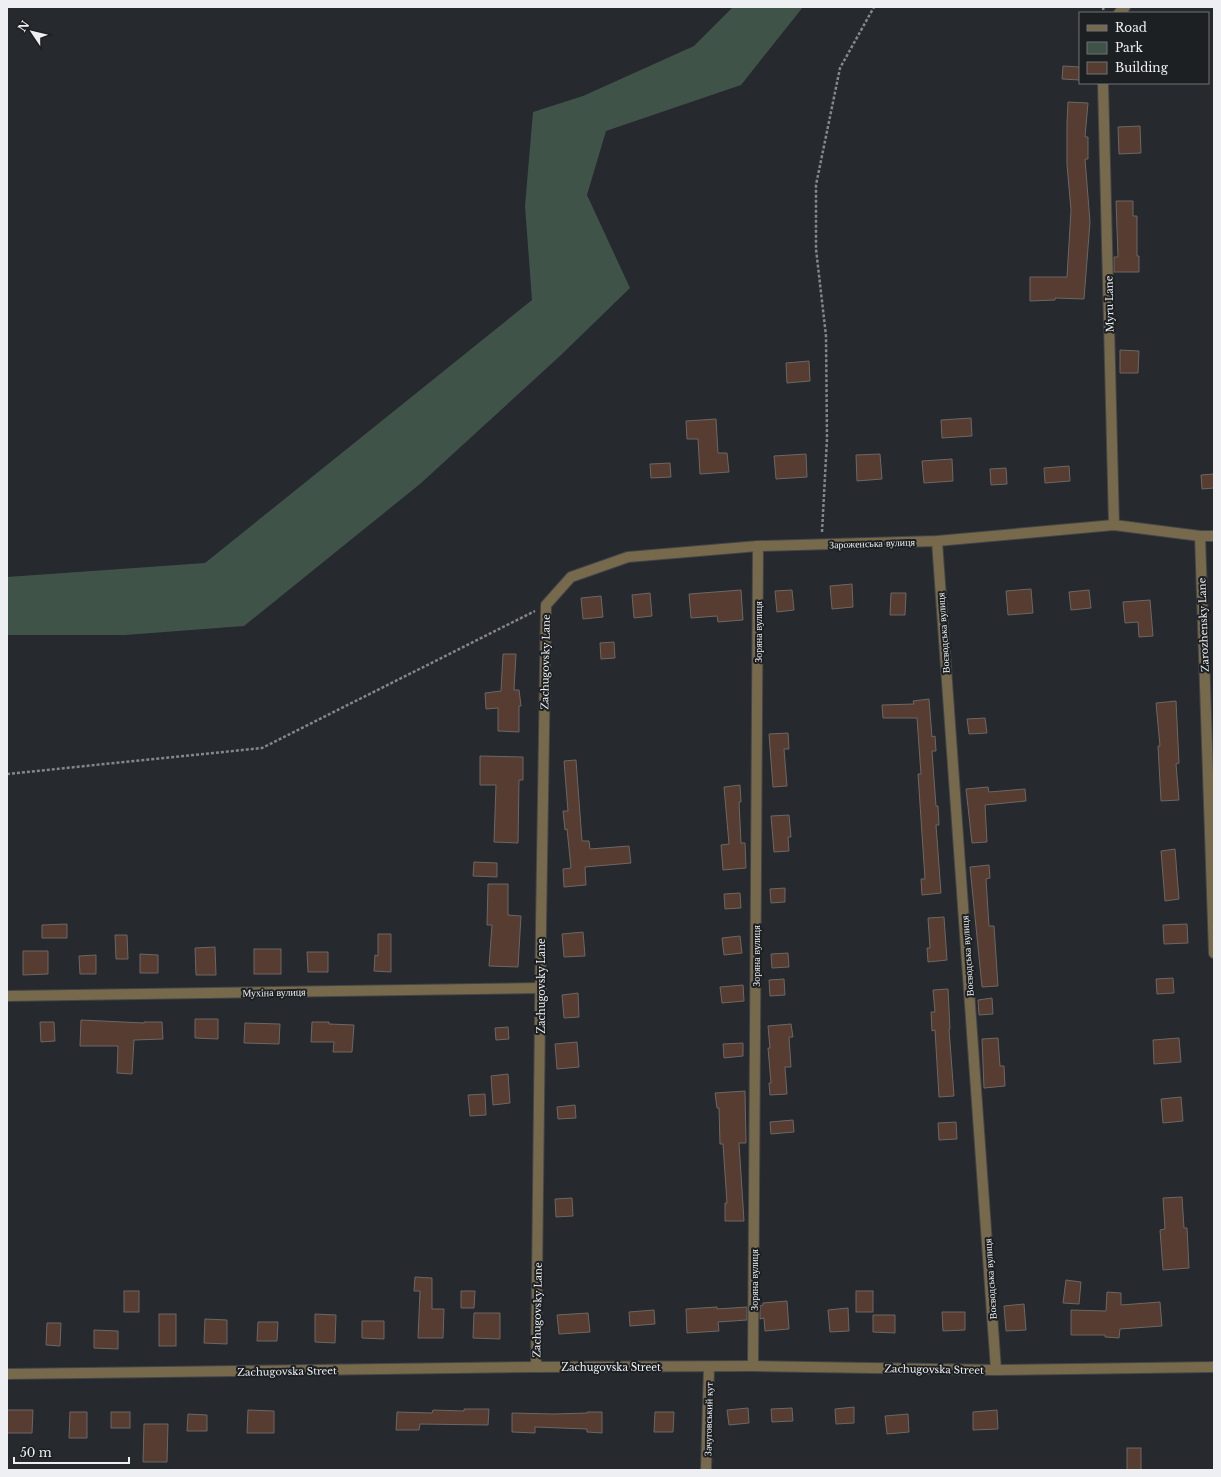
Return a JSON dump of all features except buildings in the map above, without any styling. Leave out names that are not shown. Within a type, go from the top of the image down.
[{"type":"street","name":"Myru Lane","points":[[1103,84],[1114,526]]},
{"type":"street","name":"Зароженська вулиця","points":[[546,605],[571,577],[628,557],[758,546],[937,541],[1114,526],[1200,536],[1214,536]]},
{"type":"street","name":"Zarozhensky Lane","points":[[1200,536],[1214,953]]},
{"type":"street","name":"Воєводська вулиця","points":[[937,541],[996,1370]]},
{"type":"street","name":"Зоряна вулиця","points":[[753,1366],[758,546]]},
{"type":"street","name":"Zachugovsky Lane","points":[[536,1367],[546,605]]},
{"type":"street","name":"Мухіна вулиця","points":[[7,996],[541,988]]},
{"type":"street","name":"Zachugovska Street","points":[[7,1374],[536,1367],[753,1366],[996,1370],[1214,1367]]},
{"type":"street","name":"Зачуговський кут","points":[[706,1470],[709,1367]]},
{"type":"path","points":[[822,544],[827,439],[826,336],[816,248],[816,185],[840,68],[874,7]]},
{"type":"path","points":[[7,774],[262,748],[546,605]]},
{"type":"green space","points":[[733,7],[803,7],[741,85],[606,131],[587,195],[630,288],[561,355],[420,484],[244,626],[125,635],[7,635],[7,577],[205,563],[532,300],[525,206],[533,112],[583,96],[694,46]]}]
